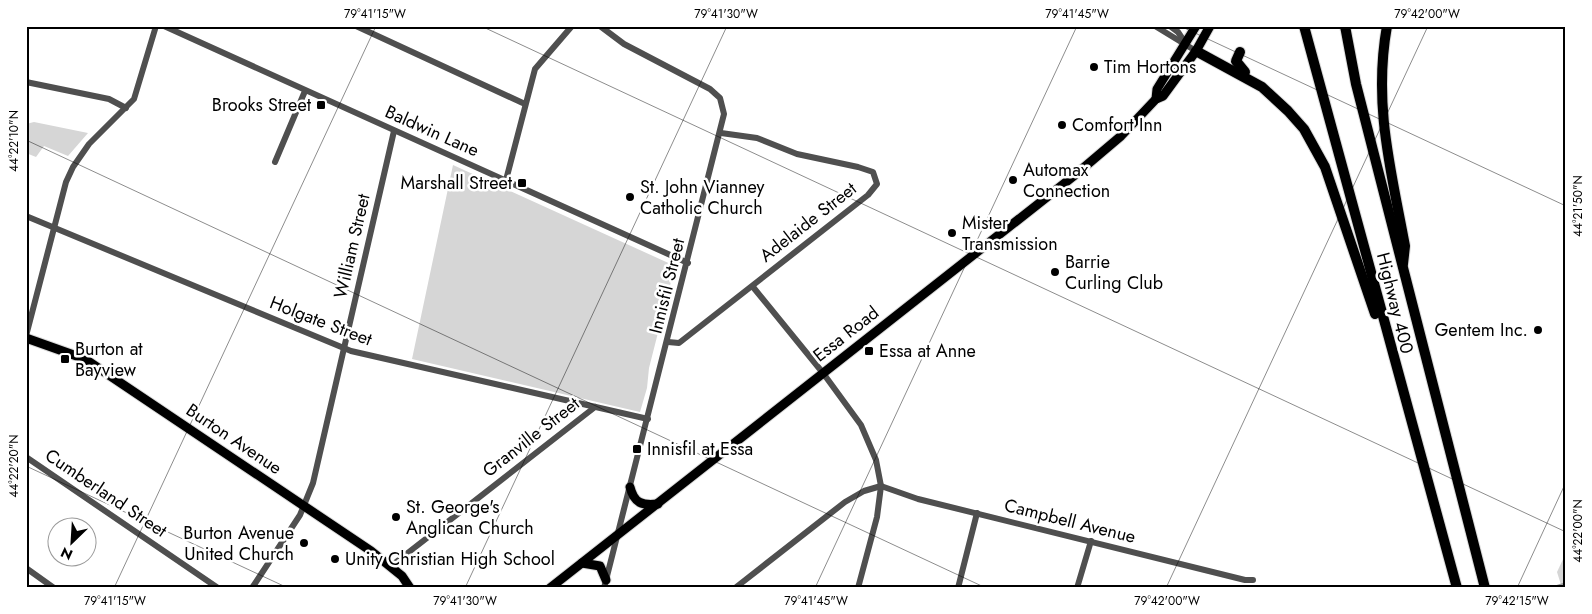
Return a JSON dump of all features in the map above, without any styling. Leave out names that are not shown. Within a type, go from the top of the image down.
[{"type":"highway","name":"Highway 400","points":[[1304,26],[1395,366],[1457,588]]},
{"type":"highway","name":"Highway 400","points":[[1345,26],[1356,84],[1402,270],[1485,588]]},
{"type":"highway","points":[[1387,26],[1381,73],[1381,101],[1405,246],[1402,270]]},
{"type":"highway","points":[[1196,51],[1262,87]]},
{"type":"highway","points":[[1240,52],[1236,62],[1238,66],[1256,79],[1304,129],[1325,167],[1395,366]]},
{"type":"main road","name":"Essa Road","points":[[1156,99],[1157,89],[1196,26]]},
{"type":"main road","name":"Essa Road","points":[[550,588],[1075,176],[1121,136],[1156,99],[1163,96],[1196,51],[1210,26]]},
{"type":"main road","name":"Burton Avenue","points":[[26,337],[85,359],[391,566],[410,588]]},
{"type":"main road","points":[[630,487],[633,496],[640,503],[646,505],[658,504]]},
{"type":"main road","points":[[582,563],[600,566],[605,584]]},
{"type":"street","points":[[26,337],[66,182],[73,167],[89,144],[126,108],[137,93],[156,26]]},
{"type":"street","name":"Baldwin Lane","points":[[164,26],[176,29],[305,91],[688,263]]},
{"type":"street","points":[[356,26],[525,104]]},
{"type":"street","points":[[506,180],[535,69],[572,26]]},
{"type":"street","name":"Innisfil Street","points":[[600,26],[618,41],[716,94],[724,109],[721,133],[605,584]]},
{"type":"street","points":[[916,26],[928,26]]},
{"type":"street","points":[[1154,26],[1196,51]]},
{"type":"street","points":[[1170,26],[1178,32],[1186,44]]},
{"type":"street","points":[[26,82],[109,99],[126,108]]},
{"type":"street","points":[[275,162],[305,91]]},
{"type":"street","name":"William Street","points":[[252,588],[304,506],[317,472],[394,131]]},
{"type":"street","name":"Adelaide Street","points":[[668,342],[679,343],[868,195],[877,184],[873,172],[858,167],[804,156],[757,138],[721,133]]},
{"type":"street","name":"Holgate Street","points":[[26,216],[344,349],[648,419]]},
{"type":"street","points":[[752,287],[823,373],[861,425],[876,460],[881,486],[875,523],[858,588]]},
{"type":"street","name":"Granville Street","points":[[391,566],[595,407]]},
{"type":"street","name":"Cumberland Street","points":[[26,457],[218,588]]},
{"type":"street","points":[[735,588],[845,502],[864,491],[881,486]]},
{"type":"street","name":"Campbell Avenue","points":[[881,486],[918,499],[1245,580],[1253,580]]},
{"type":"street","points":[[958,588],[977,513]]},
{"type":"street","points":[[1077,588],[1090,541]]},
{"type":"street","points":[[26,568],[54,588]]},
{"type":"shaded area","points":[[34,122],[88,133],[68,156],[44,146],[36,157],[26,153],[26,124]]},
{"type":"shaded area","points":[[453,165],[675,266],[649,368],[647,388],[640,412],[412,359]]},
{"type":"shaded area","points":[[1566,553],[1566,588],[1562,588],[1557,572]]},
{"type":"waterway","points":[[1551,588],[1566,583]]},
{"type":"place","name":"Tim Hortons","points":[[1094,67]]},
{"type":"place","name":"Brooks Street","points":[[321,105]]},
{"type":"place","name":"Comfort Inn","points":[[1062,125]]},
{"type":"place","name":"Automax Connection","points":[[1013,180]]},
{"type":"place","name":"Marshall Street","points":[[522,183]]},
{"type":"place","name":"St. John Vianney Catholic Church","points":[[630,197]]},
{"type":"place","name":"Mister Transmission","points":[[952,233]]},
{"type":"place","name":"Barrie Curling Club","points":[[1055,272]]},
{"type":"place","name":"Gentem Inc.","points":[[1538,330]]},
{"type":"place","name":"Essa at Anne","points":[[869,351]]},
{"type":"place","name":"Burton at Bayview","points":[[65,359]]},
{"type":"place","name":"Innisfil at Essa","points":[[637,449]]},
{"type":"place","name":"St. George's Anglican Church","points":[[396,517]]},
{"type":"place","name":"Burton Avenue United Church","points":[[304,543]]},
{"type":"place","name":"Unity Christian High School","points":[[335,559]]}]
